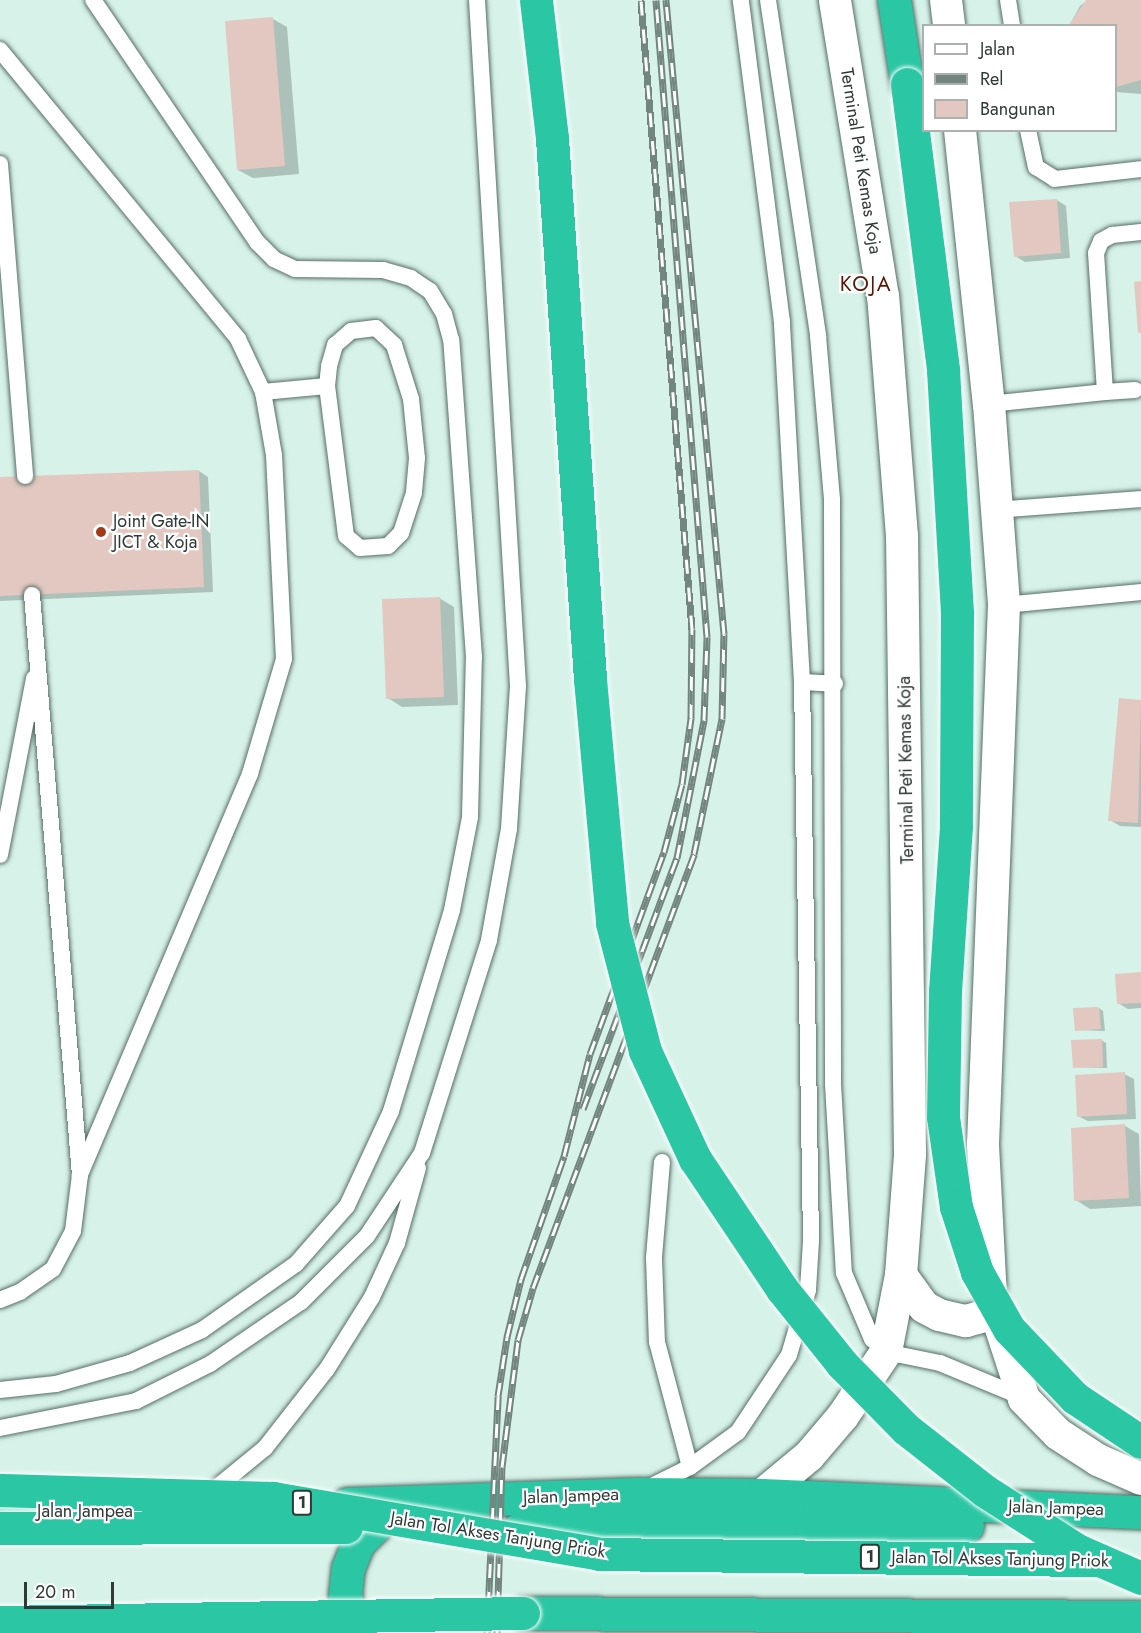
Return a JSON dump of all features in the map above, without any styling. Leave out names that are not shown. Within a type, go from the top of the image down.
[{"type":"highway","points":[[536,0],[552,139],[588,655],[612,922],[645,1051],[695,1159],[782,1289],[842,1364],[906,1429],[986,1491],[1079,1551],[1141,1578]]},
{"type":"highway","points":[[894,0],[907,84],[943,370],[957,613],[956,826],[945,991],[943,1117],[956,1207],[977,1272],[1009,1329],[1075,1398],[1141,1442]]},
{"type":"highway","name":"Jalan Tol Akses Tanjung Priok","points":[[0,1490],[273,1498],[599,1554],[1141,1561]]},
{"type":"highway","name":"Jalan Jampea","points":[[0,1510],[188,1511],[422,1500],[636,1494],[762,1495],[1141,1512]]},
{"type":"highway","points":[[352,1633],[345,1596],[348,1568],[358,1543],[385,1516],[422,1500]]},
{"type":"highway","name":"Jalan Jampea","points":[[0,1528],[223,1525],[519,1529],[811,1523],[1141,1528]]},
{"type":"highway","points":[[0,1622],[523,1613],[1141,1617]]},
{"type":"street","name":"Terminal Peti Kemas Koja","points":[[762,1495],[809,1456],[843,1416],[886,1352],[901,1275],[910,1154],[902,536],[883,297],[835,0]]},
{"type":"street","points":[[946,0],[949,24]]},
{"type":"street","points":[[960,132],[989,404],[1004,605],[983,1145],[995,1312],[1024,1399],[1058,1434],[1098,1460],[1141,1479]]},
{"type":"street","points":[[901,1275],[924,1307],[939,1316],[966,1321],[995,1312]]},
{"type":"lane","points":[[0,1390],[56,1384],[130,1364],[202,1330],[296,1264],[347,1206],[391,1111],[452,910],[471,817],[474,657],[451,340],[444,314],[430,291],[411,278],[383,270],[295,269],[274,259],[257,242],[93,0]]},
{"type":"lane","points":[[188,1511],[265,1448],[327,1369],[372,1297],[397,1243],[422,1153],[489,940],[509,829],[518,686],[477,0]]},
{"type":"lane","points":[[636,1494],[690,1467],[738,1432],[776,1378],[789,1355],[808,1290],[811,1241],[802,682],[783,322],[741,0]]},
{"type":"lane","points":[[768,0],[818,336],[832,500],[835,684],[833,1084],[838,1206],[848,1285],[872,1338],[886,1352],[940,1363],[1024,1399]]},
{"type":"lane","points":[[1008,0],[1012,24]]},
{"type":"lane","points":[[746,44],[774,40]]},
{"type":"lane","points":[[0,50],[238,339],[262,392],[274,455],[284,659],[250,774],[80,1174]]},
{"type":"lane","points":[[1028,132],[1036,167],[1055,180],[1141,169]]},
{"type":"lane","points":[[0,164],[25,476]]},
{"type":"lane","points":[[1105,392],[1096,253],[1101,241],[1112,234],[1141,232]]},
{"type":"lane","points":[[376,328],[394,345],[411,399],[417,458],[414,493],[401,533],[388,546],[360,548],[346,536],[327,386],[335,345],[351,331],[376,328]]},
{"type":"lane","points":[[262,392],[327,386]]},
{"type":"lane","points":[[989,404],[1135,390]]},
{"type":"lane","points":[[996,510],[1141,499]]},
{"type":"lane","points":[[1004,605],[1141,592]]},
{"type":"lane","points":[[0,1300],[20,1293],[53,1269],[73,1231],[80,1174],[32,595]]},
{"type":"lane","points":[[0,855],[38,657]]},
{"type":"lane","points":[[802,682],[835,684]]},
{"type":"lane","points":[[0,1428],[136,1401],[210,1364],[301,1302],[367,1236],[422,1153]]},
{"type":"lane","points":[[662,1162],[654,1258],[657,1342],[690,1467]]},
{"type":"building","points":[[1086,0],[1141,0],[1141,80],[1117,87],[1117,24],[1069,24]]},
{"type":"building","points":[[273,17],[285,166],[237,170],[225,21]]},
{"type":"building","points":[[1057,199],[1061,253],[1014,257],[1009,202]]},
{"type":"building","points":[[1141,281],[1141,333],[1138,333],[1134,282]]},
{"type":"building","name":"Joint Gate-IN JICT & Koja","points":[[199,470],[204,587],[0,596],[0,477]]},
{"type":"building","points":[[440,597],[444,697],[386,699],[382,599]]},
{"type":"building","points":[[1119,698],[1141,700],[1138,823],[1108,821]]},
{"type":"building","points":[[1141,972],[1141,1003],[1117,1004],[1115,974]]},
{"type":"building","points":[[1099,1007],[1101,1029],[1075,1031],[1073,1008]]},
{"type":"building","points":[[1102,1039],[1103,1067],[1073,1068],[1071,1040]]},
{"type":"building","points":[[1125,1072],[1127,1114],[1077,1117],[1075,1075]]},
{"type":"building","points":[[1125,1124],[1129,1198],[1074,1201],[1071,1128]]},
{"type":"railway","points":[[487,1633],[498,1396],[507,1337],[521,1279],[564,1156],[590,1054],[664,852],[682,784],[691,718],[692,629],[641,0]]},
{"type":"railway","points":[[583,1109],[677,858],[704,720],[707,637],[656,0]]},
{"type":"railway","points":[[497,1633],[502,1467],[518,1340],[533,1288],[694,854],[722,719],[724,634],[666,0]]},
{"type":"place","name":"Joint Gate-IN JICT & Koja","points":[[101,532]]},
{"type":"district","name":"KOJA","points":[[866,284]]}]
